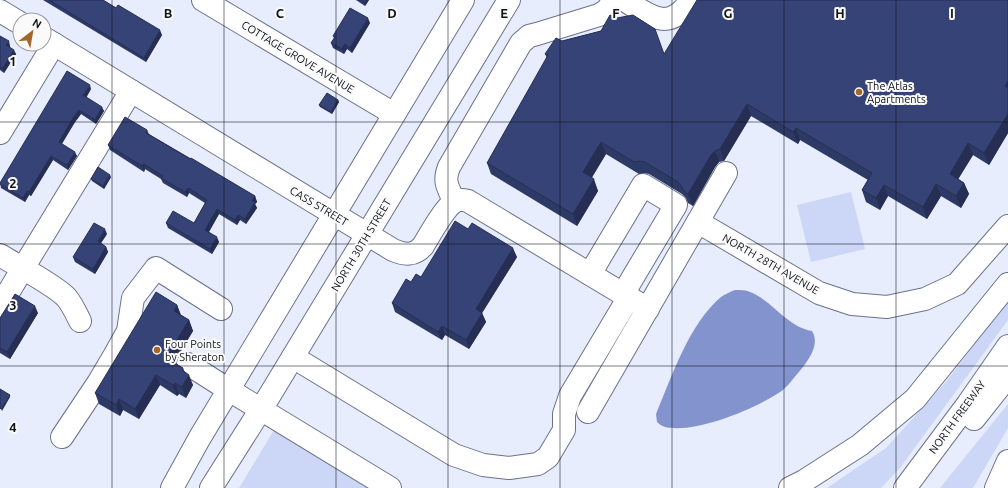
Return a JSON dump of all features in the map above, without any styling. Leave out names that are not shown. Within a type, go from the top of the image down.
[{"type":"main road","name":"COTTAGE GROVE AVENUE","points":[[203,0],[394,114]]},
{"type":"main road","points":[[172,488],[229,390],[463,0]]},
{"type":"main road","name":"NORTH 30TH STREET","points":[[211,488],[261,410],[509,0]]},
{"type":"main road","points":[[614,0],[606,10],[599,15],[529,36],[521,43],[449,167],[446,174],[446,183],[454,201],[461,199],[468,201],[648,309]]},
{"type":"main road","points":[[624,0],[647,14],[662,19],[679,14],[691,0]]},
{"type":"main road","points":[[0,11],[12,19]]},
{"type":"main road","name":"CASS STREET","points":[[52,43],[367,235],[400,253],[407,254],[418,252],[448,207],[454,201]]},
{"type":"main road","points":[[0,133],[43,52]]},
{"type":"main road","points":[[0,306],[131,91]]},
{"type":"main road","points":[[588,412],[726,173]]},
{"type":"main road","points":[[293,356],[454,455],[483,465],[509,468],[538,464],[548,458],[564,430],[564,414],[570,396],[676,205],[643,186],[590,274]]},
{"type":"main road","name":"NORTH 28TH AVENUE","points":[[698,222],[819,293],[852,304],[887,308],[925,299],[957,284],[1008,226]]},
{"type":"main road","points":[[0,255],[51,286],[65,297],[71,304],[80,321]]},
{"type":"main road","points":[[62,436],[98,383],[128,331],[133,298],[156,268],[221,309]]},
{"type":"main road","points":[[790,488],[804,482],[860,445],[915,399],[1008,284]]},
{"type":"main road","name":"NORTH FREEWAY","points":[[907,488],[1008,346]]},
{"type":"main road","points":[[188,364],[390,488]]},
{"type":"main road","points":[[907,488],[968,426],[1008,376]]},
{"type":"main road","points":[[996,488],[1008,461]]},
{"type":"main road","points":[[1002,488],[1008,479]]},
{"type":"shaded area","points":[[851,192],[865,249],[811,262],[797,205]]},
{"type":"shaded area","points":[[1008,300],[1008,320],[900,468],[881,488],[827,488],[886,448],[946,382]]},
{"type":"shaded area","points":[[1008,404],[1008,428],[973,488],[940,488]]},
{"type":"shaded area","points":[[274,430],[377,488],[239,488]]},
{"type":"water","points":[[735,290],[747,291],[758,296],[787,319],[803,329],[812,331],[815,344],[810,356],[802,369],[783,390],[758,404],[726,418],[693,427],[678,428],[662,426],[657,422],[656,414],[682,351],[700,321],[710,308],[721,297]]},
{"type":"building","points":[[49,0],[103,0],[116,8],[118,5],[160,30],[144,58]]},
{"type":"building","points":[[359,0],[366,0],[365,3]]},
{"type":"building","name":"The Atlas Apartments","points":[[697,0],[1008,0],[1008,81],[1005,86],[1008,88],[1008,114],[984,153],[968,143],[950,174],[964,183],[956,196],[936,184],[923,207],[884,185],[876,198],[862,190],[872,173],[796,128],[793,132],[747,104],[720,149],[711,155],[688,194],[678,182],[645,162],[634,162],[601,142],[583,172],[594,179],[573,214],[487,163],[548,55],[545,54],[556,38],[562,41],[601,31],[610,15],[617,18],[633,15],[655,29],[664,54]]},
{"type":"building","points":[[350,8],[368,18],[350,48],[345,44],[342,49],[331,43],[335,37],[333,36]]},
{"type":"building","points":[[0,36],[9,41],[6,45],[12,49],[13,52],[3,68],[0,67]]},
{"type":"building","points":[[67,71],[90,85],[83,95],[102,107],[95,120],[79,110],[59,142],[75,152],[67,165],[51,156],[29,192],[27,191],[23,198],[0,183]]},
{"type":"building","points":[[327,93],[338,100],[331,112],[319,105]]},
{"type":"building","points":[[125,117],[147,130],[146,133],[255,196],[252,201],[255,202],[245,219],[238,215],[235,220],[217,209],[205,230],[217,237],[210,249],[166,223],[173,211],[194,223],[207,200],[188,188],[185,192],[161,178],[163,176],[144,164],[142,166],[108,145]]},
{"type":"building","points":[[98,167],[110,175],[103,186],[91,179]]},
{"type":"building","points":[[455,221],[468,229],[472,223],[513,248],[476,309],[482,313],[466,340],[442,326],[438,332],[392,303],[406,279],[411,282],[416,274],[421,277]]},
{"type":"building","points":[[94,223],[105,229],[98,241],[106,247],[93,269],[73,257]]},
{"type":"building","name":"Four Points by Sheraton","points":[[156,292],[177,305],[174,311],[189,320],[166,358],[183,368],[182,370],[189,375],[182,387],[175,383],[173,385],[156,375],[135,409],[119,399],[116,405],[95,393]]},
{"type":"building","points":[[15,294],[35,306],[7,352],[0,348],[0,318]]},
{"type":"building","points":[[0,389],[10,395],[1,409],[0,408]]},
{"type":"place","name":"The Atlas Apartments","points":[[859,92]]},
{"type":"place","name":"Four Points by Sheraton","points":[[157,350]]}]
